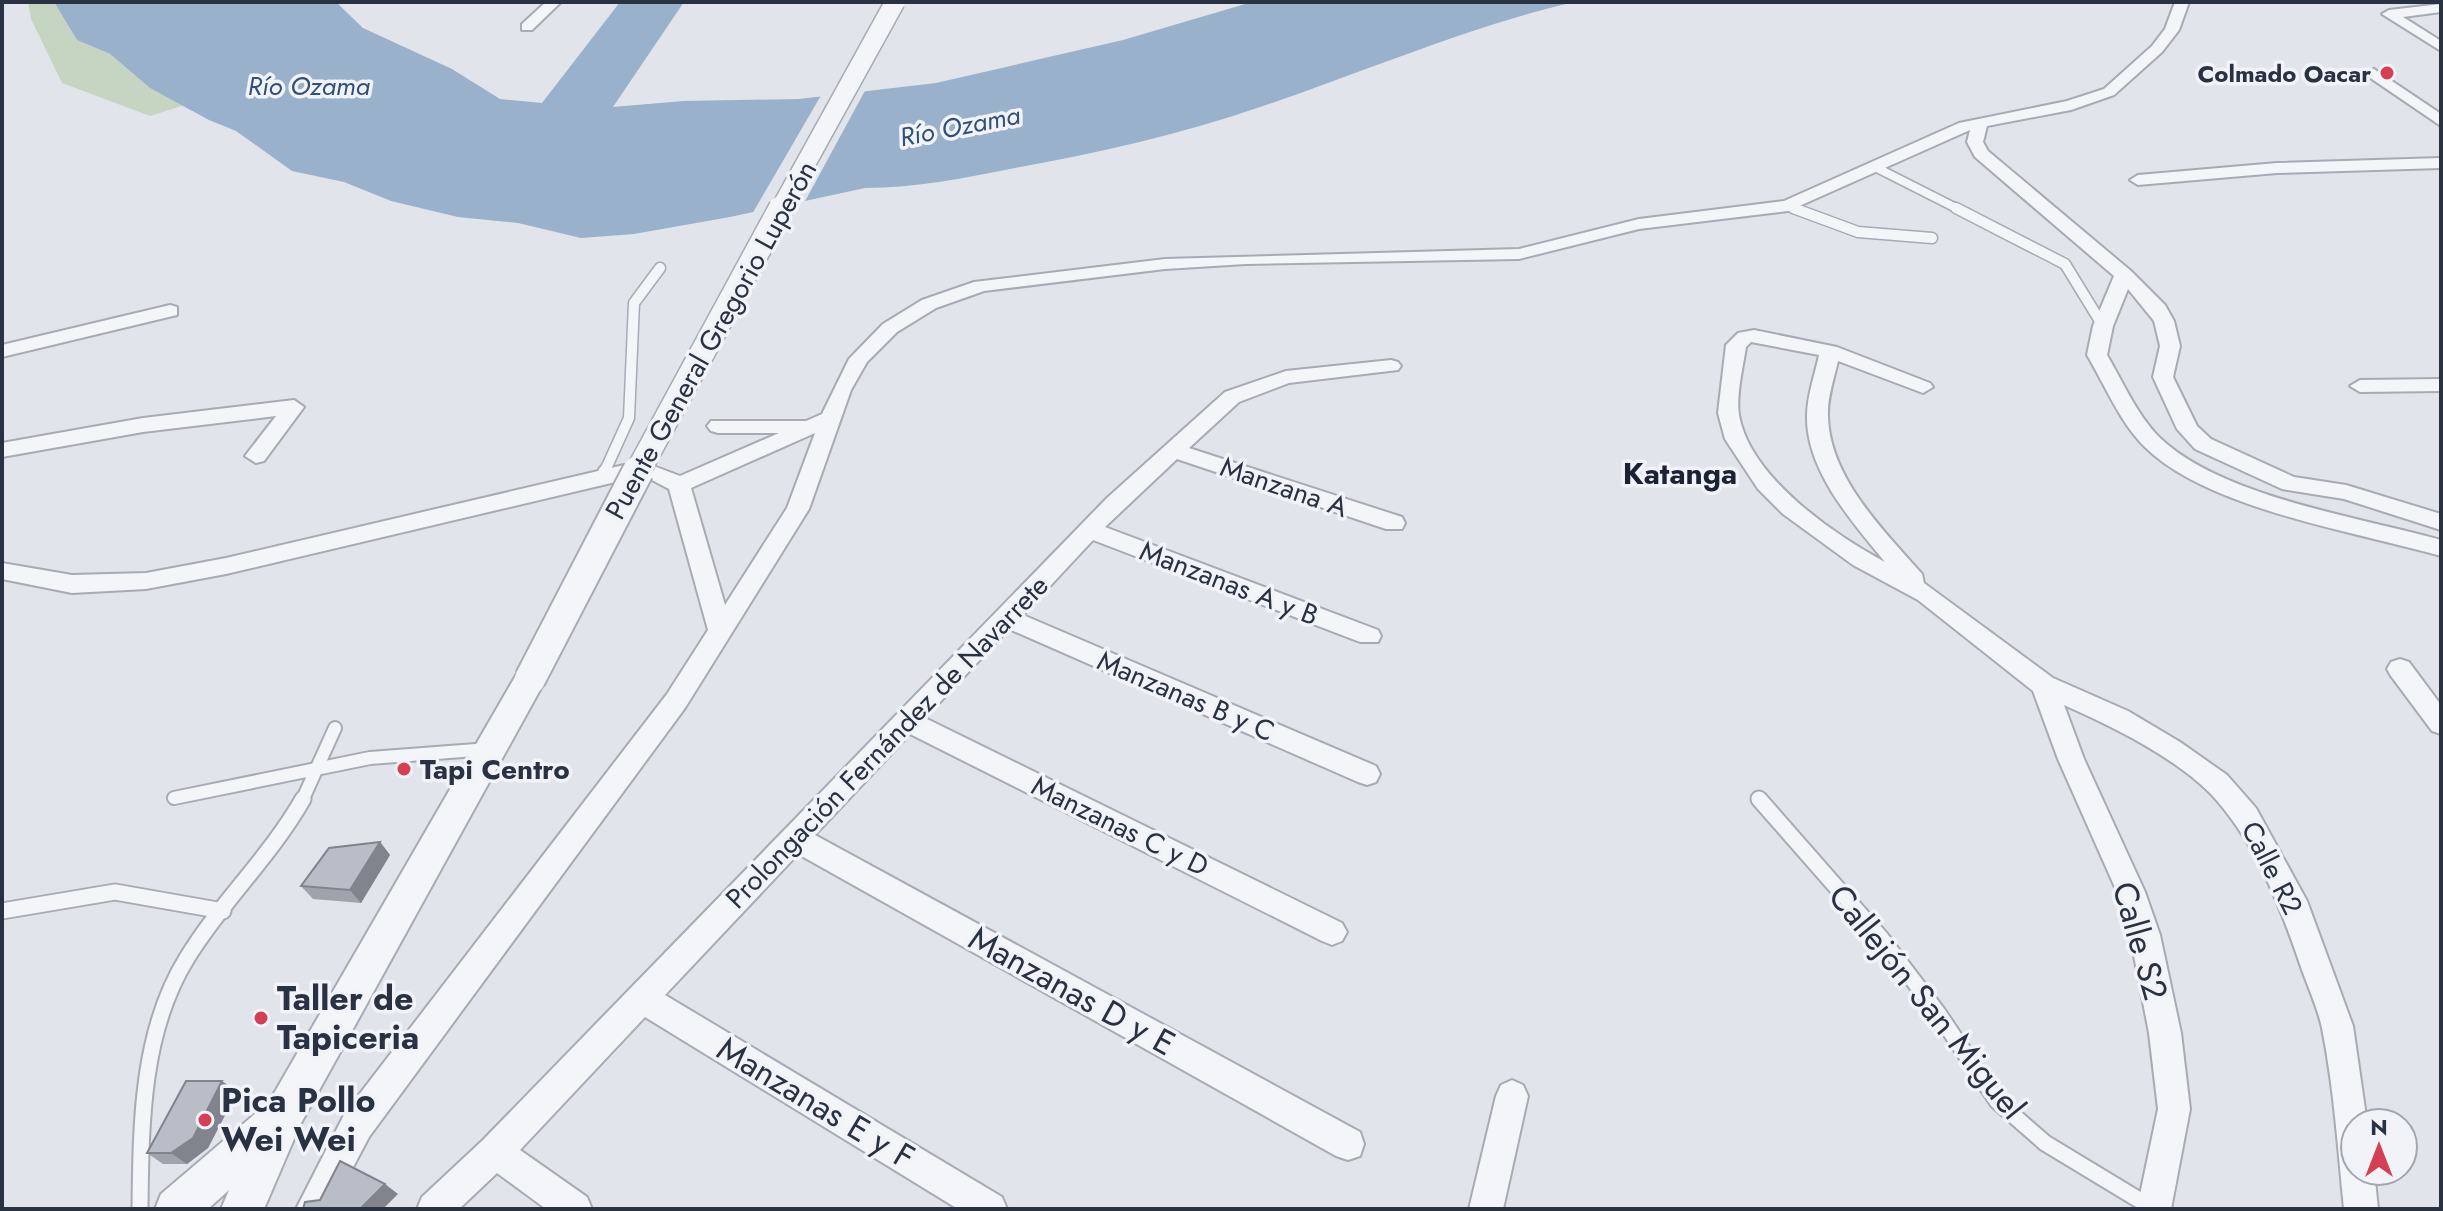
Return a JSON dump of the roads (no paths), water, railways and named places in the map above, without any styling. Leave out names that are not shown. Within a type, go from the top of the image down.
[{"type":"street","points":[[527,27],[554,2]]},
{"type":"street","name":"Puente General Gregorio Luperón","points":[[286,1111],[492,749],[650,447],[895,2]]},
{"type":"street","points":[[313,1209],[357,1125],[676,701],[719,628],[798,509],[820,422],[859,359],[890,328],[929,304],[981,286],[1206,262],[1519,254],[1639,224],[1788,206],[1951,132],[1980,122],[2071,105],[2109,92],[2157,49],[2172,30],[2182,2]]},
{"type":"street","points":[[2441,8],[2389,14],[2441,47]]},
{"type":"street","points":[[2374,74],[2441,121]]},
{"type":"street","points":[[1980,122],[1975,142],[1981,154],[2124,275],[2158,309],[2170,346],[2163,377],[2188,429],[2203,444],[2290,484],[2346,492],[2441,522]]},
{"type":"street","points":[[2138,180],[2277,168],[2441,163]]},
{"type":"street","points":[[2124,275],[2103,326],[2097,355],[2151,442],[2176,463],[2221,485],[2441,548]]},
{"type":"street","points":[[2,351],[170,311]]},
{"type":"street","points":[[1923,387],[1830,351],[1765,336],[1745,337],[1736,345],[1728,413],[1747,460],[1766,484],[1813,525],[1861,559],[1926,594]]},
{"type":"street","points":[[1830,351],[1816,419],[1823,446],[1856,506],[1926,594]]},
{"type":"street","name":"Prolongación Fernández de Navarrete","points":[[434,1209],[495,1152],[1090,530],[1232,397],[1260,385],[1317,372],[1391,366]]},
{"type":"street","points":[[2360,386],[2441,385]]},
{"type":"street","points":[[2,450],[143,425],[294,407],[256,456]]},
{"type":"street","points":[[718,426],[820,422]]},
{"type":"street","points":[[679,485],[820,422]]},
{"type":"street","name":"Manzana A","points":[[1174,450],[1394,523]]},
{"type":"street","points":[[2,571],[72,584],[146,581],[226,566],[602,477],[631,471],[659,471],[679,485],[719,628]]},
{"type":"street","name":"Manzanas A y B","points":[[1090,530],[1369,636]]},
{"type":"street","name":"Calle R2","points":[[1926,594],[2044,685],[2119,718],[2171,750],[2217,783],[2246,816],[2293,901],[2337,1026],[2348,1107]]},
{"type":"street","name":"Manzanas B y C","points":[[1006,618],[1367,774]]},
{"type":"street","points":[[2400,669],[2441,724]]},
{"type":"street","name":"Calle S2","points":[[2044,685],[2071,759],[2131,892],[2145,935],[2165,1033],[2174,1109],[2154,1209]]},
{"type":"street","name":"Manzanas C y D","points":[[907,721],[1332,932]]},
{"type":"street","name":"Manzanas D y E","points":[[795,838],[1348,1144]]},
{"type":"street","name":"Manzanas E y F","points":[[642,998],[990,1209]]},
{"type":"street","points":[[1486,1209],[1512,1096]]},
{"type":"street","points":[[176,1209],[286,1111]]},
{"type":"street","points":[[242,1209],[286,1111]]},
{"type":"street","points":[[495,1152],[575,1209]]},
{"type":"street","points":[[2359,1187],[2361,1209]]},
{"type":"lane","points":[[1877,168],[2065,264],[2103,326]]},
{"type":"lane","points":[[1788,206],[1859,235],[1893,239],[1932,238]]},
{"type":"lane","points":[[602,477],[629,418],[634,303],[660,268]]},
{"type":"lane","points":[[140,1209],[141,1149],[158,1022],[178,973],[277,841],[321,767],[335,728]]},
{"type":"lane","points":[[174,798],[321,767],[435,748],[492,749]]},
{"type":"lane","name":"Callejón San Miguel","points":[[1759,799],[1881,938],[1997,1101],[2045,1143],[2154,1209]]},
{"type":"lane","points":[[2,911],[115,892],[223,911]]},
{"type":"water","name":"Río Ozama","points":[[54,2],[336,2],[363,28],[452,69],[500,99],[542,103],[620,2],[684,2],[613,107],[683,101],[799,99],[936,83],[1123,40],[1252,2],[1574,2],[1456,37],[1233,116],[1140,142],[959,179],[865,188],[634,234],[581,238],[518,223],[458,217],[391,201],[344,182],[292,171],[236,131],[150,88],[110,54],[77,40]]},
{"type":"place","name":"Colmado Oacar","points":[[2387,73]]},
{"type":"place","name":"Tapi Centro","points":[[404,769]]},
{"type":"place","name":"Taller de Tapiceria","points":[[261,1018]]},
{"type":"place","name":"Pica Pollo Wei Wei","points":[[205,1120]]},
{"type":"district","name":"Katanga","points":[[1680,473]]}]
